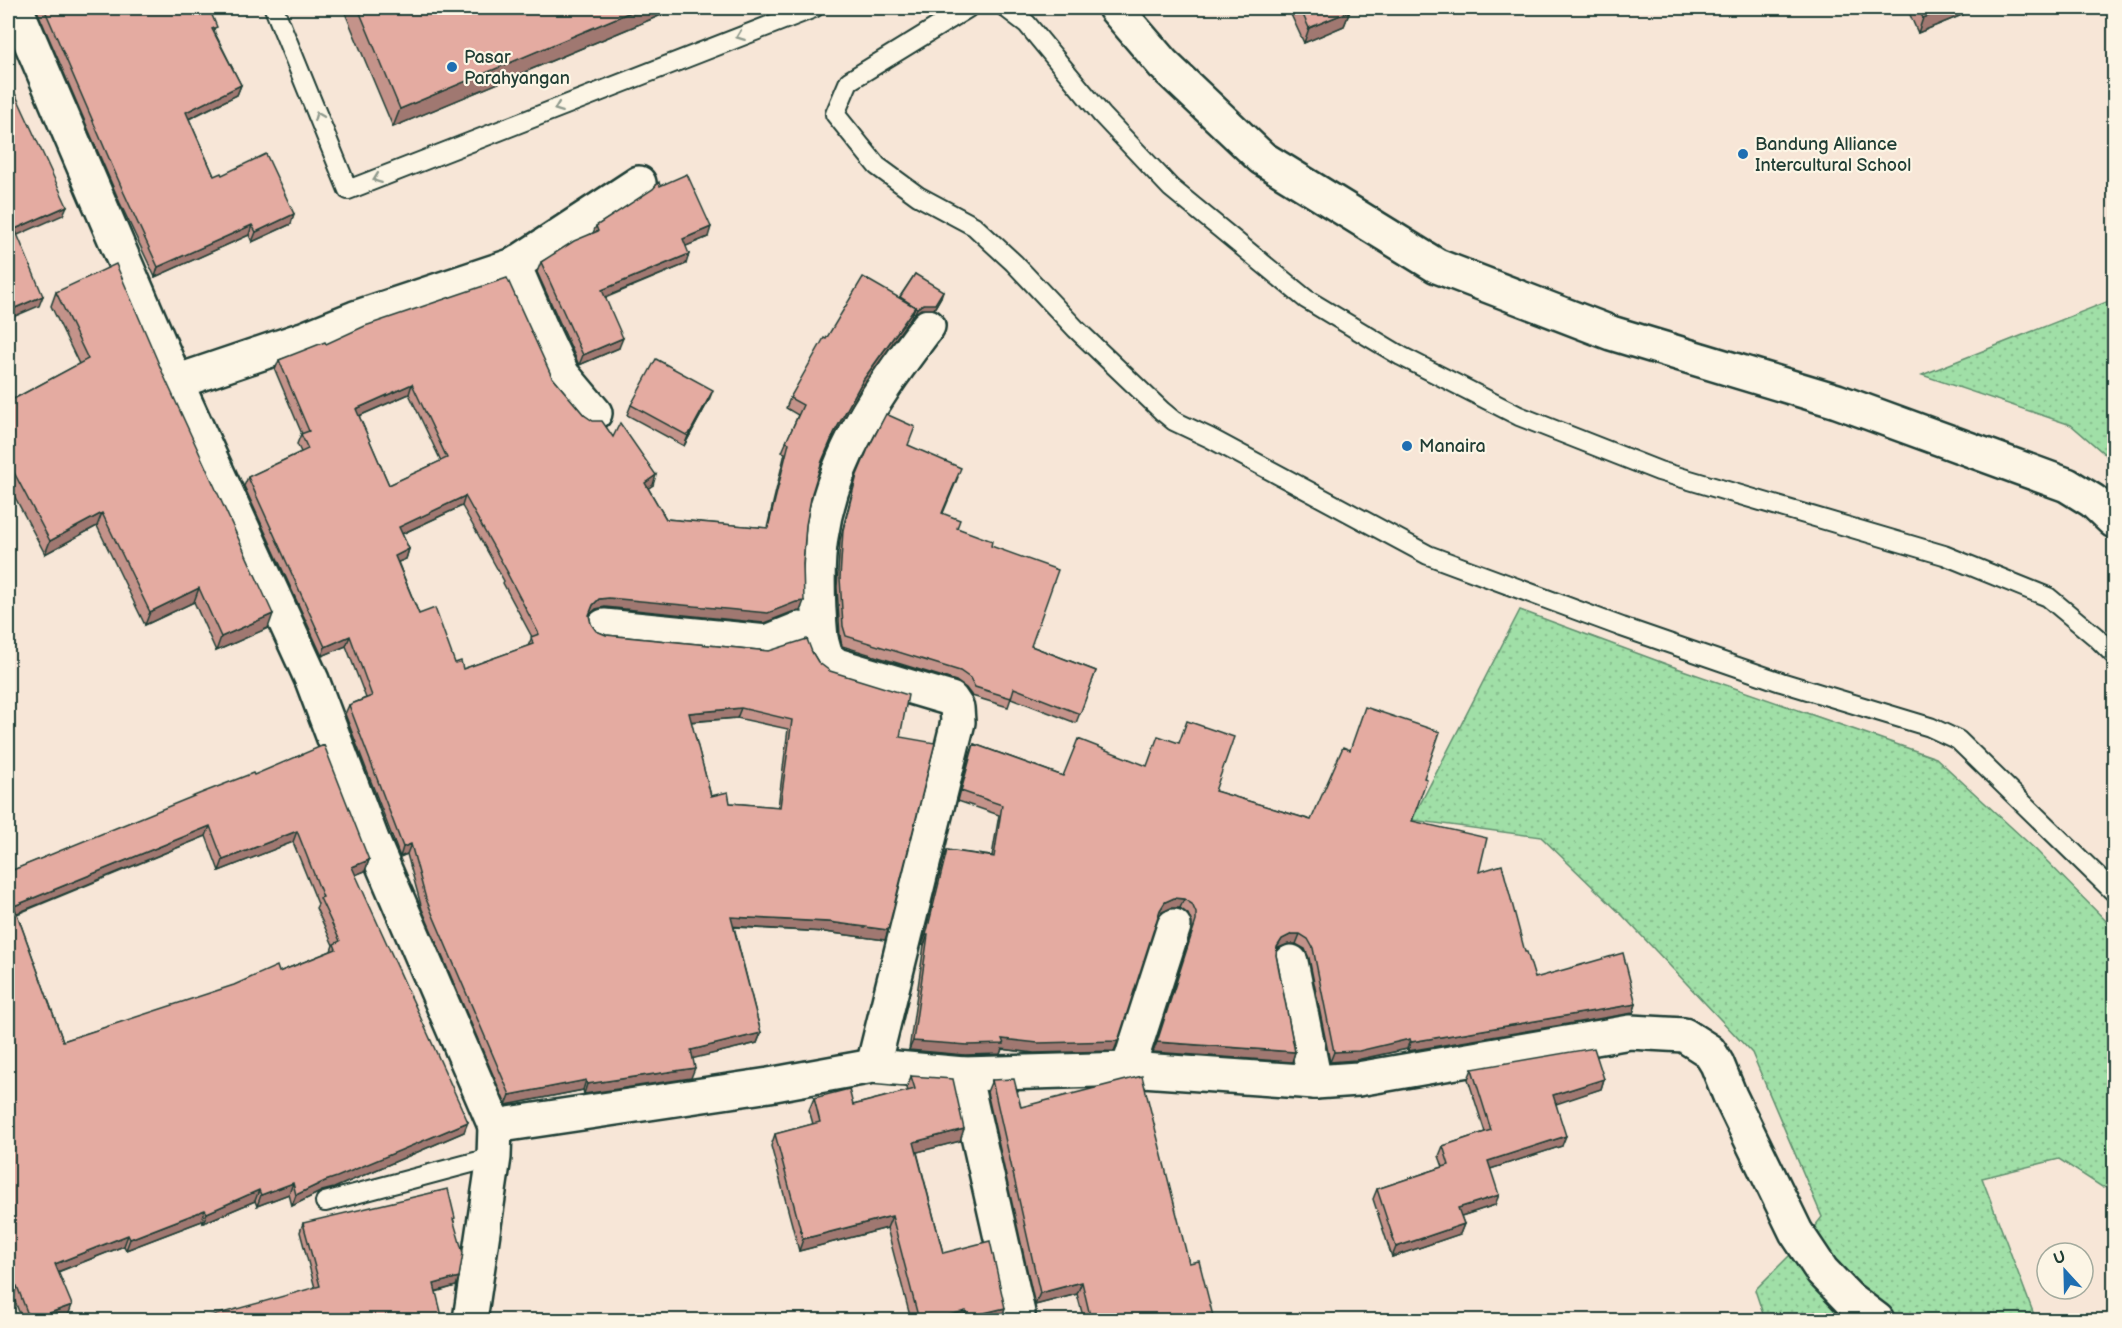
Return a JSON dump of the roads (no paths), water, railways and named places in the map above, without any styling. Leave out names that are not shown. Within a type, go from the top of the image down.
[{"type":"street","points":[[16,8],[176,382],[312,680],[373,842],[494,1142],[470,1320]]},
{"type":"street","points":[[1115,8],[1163,64],[1262,158],[1437,266],[1611,333],[1837,401],[2067,484],[2093,501],[2115,521]]},
{"type":"street","points":[[176,382],[303,339],[355,318],[514,265],[639,183]]},
{"type":"street","points":[[514,265],[563,375],[595,413]]},
{"type":"street","points":[[873,1066],[958,722],[957,708],[951,699],[837,665],[826,657],[821,639],[818,599],[820,538],[831,492],[851,439],[874,401],[928,326]]},
{"type":"street","points":[[604,626],[767,642],[799,629],[812,631],[821,639]]},
{"type":"street","points":[[1128,1069],[1174,926]]},
{"type":"street","points":[[1291,962],[1315,1082]]},
{"type":"street","points":[[494,1142],[769,1085],[873,1066],[964,1074],[1128,1069],[1315,1082],[1358,1079],[1630,1032],[1684,1035],[1709,1051],[1718,1064],[1730,1096],[1796,1232],[1829,1278],[1848,1298],[1877,1320]]},
{"type":"street","points":[[964,1074],[1018,1313]]},
{"type":"lane","points":[[274,8],[348,190],[814,8]]},
{"type":"lane","points":[[968,8],[849,81],[835,114],[877,166],[918,196],[974,226],[1014,263],[1076,329],[1174,421],[1220,443],[1428,555],[1645,635],[1780,682],[1930,728],[1958,740],[2115,892]]},
{"type":"lane","points":[[1005,8],[1027,24],[1102,115],[1171,188],[1306,299],[1401,356],[1520,416],[1659,471],[1944,555],[2048,597],[2115,656]]},
{"type":"lane","points":[[325,1202],[494,1142]]},
{"type":"place","name":"Pasar Parahyangan","points":[[452,67]]},
{"type":"place","name":"Bandung Alliance Intercultural School","points":[[1743,154]]},
{"type":"place","name":"Manaira","points":[[1407,446]]}]
